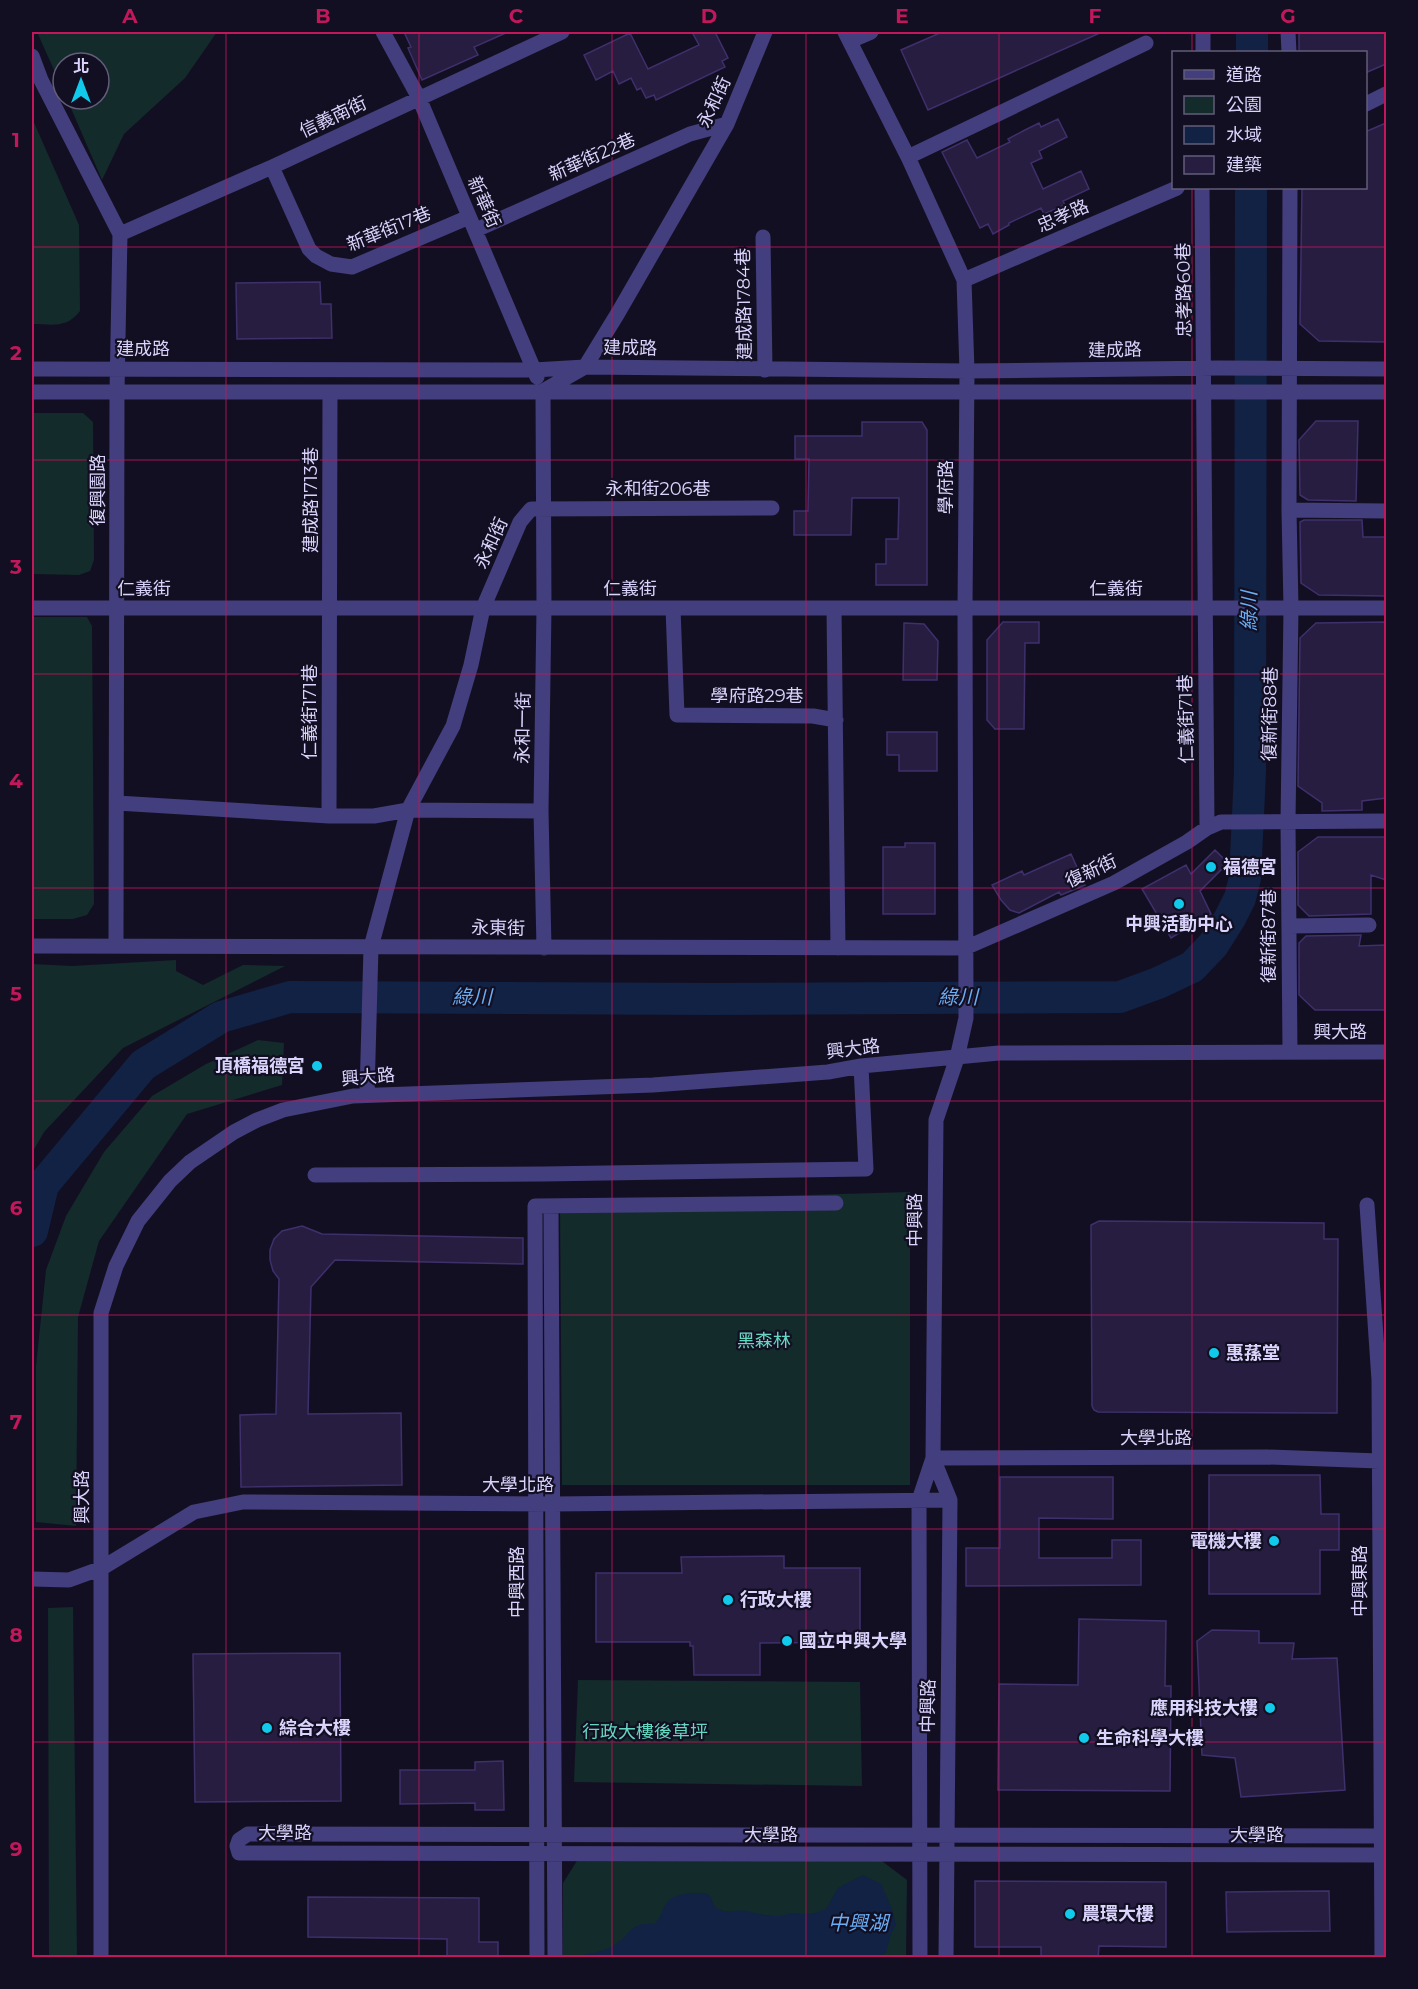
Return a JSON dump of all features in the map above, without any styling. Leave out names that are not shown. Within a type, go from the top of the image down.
[{"type":"street","name":"新華街","points":[[383,32],[419,98],[543,391]]},
{"type":"street","name":"信義南街","points":[[120,234],[272,167],[562,32]]},
{"type":"street","name":"永和街","points":[[543,391],[585,367],[727,124],[765,32]]},
{"type":"street","points":[[848,36],[871,32]]},
{"type":"street","points":[[1203,32],[1203,51]]},
{"type":"street","points":[[1288,32],[1289,51]]},
{"type":"street","name":"學府路","points":[[848,36],[908,157],[964,280],[967,371],[966,1018],[957,1058]]},
{"type":"street","points":[[908,157],[1146,43]]},
{"type":"street","name":"復興園路","points":[[32,56],[41,80],[120,234],[117,392],[116,946]]},
{"type":"street","points":[[1367,103],[1386,94]]},
{"type":"street","name":"新華街22巷","points":[[472,224],[690,134],[727,124]]},
{"type":"street","name":"新華街17巷","points":[[272,167],[309,249],[316,256],[331,264],[352,267],[472,224]]},
{"type":"street","name":"忠孝路","points":[[964,280],[1175,189]]},
{"type":"street","name":"忠孝路60巷","points":[[1202,189],[1204,393]]},
{"type":"street","points":[[1290,189],[1289,368],[1386,369]]},
{"type":"street","name":"建成路1784巷","points":[[763,237],[765,370]]},
{"type":"street","name":"建成路","points":[[32,369],[534,370],[585,367],[967,371],[1289,368]]},
{"type":"street","name":"復新街88巷","points":[[1288,821],[1291,608],[1288,510],[1289,368]]},
{"type":"street","points":[[543,391],[544,508]]},
{"type":"street","points":[[32,392],[1386,392]]},
{"type":"street","name":"建成路1713巷","points":[[330,392],[330,608]]},
{"type":"street","name":"仁義街71巷","points":[[1204,393],[1207,828]]},
{"type":"street","name":"永和街","points":[[367,1094],[371,947],[408,810],[453,726],[471,665],[483,608],[520,522],[531,509],[544,508]]},
{"type":"street","name":"永和街206巷","points":[[544,508],[772,508]]},
{"type":"street","name":"永和一街","points":[[544,508],[541,811],[544,948]]},
{"type":"street","points":[[1288,510],[1386,511]]},
{"type":"street","name":"仁義街","points":[[32,608],[1291,608]]},
{"type":"street","name":"仁義街171巷","points":[[329,816],[330,608]]},
{"type":"street","name":"學府路29巷","points":[[673,608],[677,716],[813,716],[836,720]]},
{"type":"street","points":[[834,608],[838,948]]},
{"type":"street","points":[[1291,608],[1386,609]]},
{"type":"street","points":[[117,803],[329,816],[374,816],[408,810],[541,811]]},
{"type":"street","points":[[1288,821],[1386,821]]},
{"type":"street","name":"復新街","points":[[965,948],[1114,883],[1187,842],[1207,828],[1228,822],[1288,821]]},
{"type":"street","name":"復新街87巷","points":[[1288,821],[1290,1052]]},
{"type":"street","points":[[1289,926],[1368,925]]},
{"type":"street","name":"永東街","points":[[32,946],[965,948]]},
{"type":"street","name":"興大路","points":[[101,1958],[101,1313],[126,1243],[148,1208],[171,1181],[211,1146],[234,1132],[283,1110],[367,1094],[653,1085],[828,1072],[861,1066],[999,1053],[1386,1052]]},
{"type":"street","name":"中興路","points":[[920,1958],[919,1500],[933,1458],[936,1120],[957,1058]]},
{"type":"street","points":[[315,1175],[866,1169],[861,1066]]},
{"type":"street","points":[[551,1206],[836,1203]]},
{"type":"street","name":"中興東路","points":[[1367,1205],[1383,1380],[1379,1461],[1384,1836],[1382,1958]]},
{"type":"street","name":"中興西路","points":[[537,1958],[535,1206],[551,1206],[555,1958]]},
{"type":"street","name":"大學北路","points":[[933,1458],[1267,1457],[1379,1461]]},
{"type":"street","name":"中興路","points":[[933,1458],[950,1500],[946,1958]]},
{"type":"street","name":"大學北路","points":[[38,1579],[69,1580],[102,1568],[194,1512],[243,1502],[553,1504],[950,1500]]},
{"type":"street","name":"大學路","points":[[1384,1836],[248,1834],[239,1840],[237,1846],[239,1854],[1384,1855]]},
{"type":"green space","points":[[37,32],[217,32],[185,78],[124,134],[102,180],[72,111],[111,111],[111,51],[51,51],[51,63]]},
{"type":"green space","points":[[32,118],[79,225],[80,311],[69,321],[58,324],[32,324]]},
{"type":"green space","points":[[32,413],[83,413],[93,422],[94,560],[90,571],[79,575],[32,574]]},
{"type":"green space","points":[[32,617],[87,617],[92,626],[94,904],[87,915],[73,919],[32,919]]},
{"type":"green space","points":[[176,960],[176,971],[203,985],[243,965],[285,966],[123,1048],[44,1132],[32,1153],[32,964],[72,966]]},
{"type":"green space","points":[[258,1040],[284,1043],[282,1085],[187,1114],[99,1241],[78,1317],[76,1526],[36,1522],[36,1366],[46,1270],[66,1216],[104,1152],[152,1096],[206,1064]]},
{"type":"green space","name":"黑森林","points":[[910,1192],[910,1485],[562,1485],[560,1202]]},
{"type":"green space","points":[[73,1607],[77,1957],[49,1957],[48,1608]]},
{"type":"green space","name":"行政大樓後草坪","points":[[578,1680],[860,1682],[862,1786],[574,1782]]},
{"type":"green space","points":[[874,1855],[907,1880],[906,1957],[563,1957],[563,1883],[580,1856]]},
{"type":"water","name":"中興湖","points":[[863,1875],[881,1884],[896,1925],[891,1933],[886,1953],[875,1957],[576,1957],[609,1948],[619,1942],[634,1927],[654,1924],[669,1900],[678,1895],[706,1893],[717,1908],[726,1911],[742,1910],[775,1916],[793,1913],[809,1914],[826,1909],[838,1888]]},
{"type":"building","points":[[404,32],[508,32],[474,47],[478,55],[422,80],[408,48],[411,47]]},
{"type":"building","points":[[692,32],[715,32],[728,58],[722,61],[725,67],[656,100],[654,95],[646,98],[641,88],[637,90],[631,78],[619,84],[613,71],[596,80],[584,55],[630,33],[648,69],[699,45]]},
{"type":"building","points":[[942,32],[1102,32],[928,110],[901,50]]},
{"type":"building","points":[[1299,32],[1386,32],[1386,64],[1367,72],[1367,51],[1299,51]]},
{"type":"building","points":[[1058,119],[1067,137],[1039,151],[1042,158],[1031,163],[1043,189],[1081,171],[1089,189],[1063,201],[1065,205],[1044,214],[1041,208],[1009,223],[993,234],[988,224],[980,228],[942,152],[967,140],[977,158],[1010,142],[1008,139],[1039,123],[1041,127]]},
{"type":"building","points":[[1386,123],[1386,342],[1319,341],[1300,324],[1302,189],[1367,189],[1367,131]]},
{"type":"building","points":[[320,282],[321,304],[331,304],[332,338],[237,339],[236,283]]},
{"type":"building","points":[[1316,421],[1358,421],[1356,501],[1308,500],[1300,495],[1299,440]]},
{"type":"building","points":[[862,422],[922,422],[927,430],[927,585],[876,585],[876,564],[886,564],[886,539],[898,539],[899,498],[852,498],[851,535],[794,535],[794,511],[808,511],[809,459],[795,459],[795,436],[862,436]]},
{"type":"building","points":[[1304,520],[1362,520],[1363,537],[1386,537],[1386,596],[1319,595],[1301,583],[1300,522]]},
{"type":"building","points":[[1003,622],[1039,622],[1039,643],[1025,643],[1024,729],[995,729],[987,720],[987,640]]},
{"type":"building","points":[[1386,622],[1386,798],[1362,801],[1362,810],[1322,811],[1322,803],[1298,786],[1300,638],[1316,623]]},
{"type":"building","points":[[904,623],[924,624],[938,641],[937,680],[903,680]]},
{"type":"building","points":[[887,732],[937,732],[937,771],[899,771],[899,755],[887,755]]},
{"type":"building","points":[[1318,837],[1386,837],[1386,880],[1371,875],[1371,914],[1309,916],[1298,905],[1298,852]]},
{"type":"building","points":[[905,843],[935,843],[935,914],[883,914],[883,847],[905,847]]},
{"type":"building","name":"中興活動中心","points":[[1215,850],[1228,863],[1200,891],[1211,914],[1171,938],[1142,889],[1186,865],[1191,874]]},
{"type":"building","points":[[1071,854],[1085,885],[1061,895],[1059,892],[1019,913],[1010,910],[992,885],[1022,871],[1024,875]]},
{"type":"building","points":[[1361,935],[1359,946],[1386,945],[1386,1010],[1315,1010],[1299,995],[1299,943],[1306,936]]},
{"type":"building","name":"惠蓀堂","points":[[1099,1221],[1324,1223],[1324,1239],[1338,1239],[1337,1413],[1098,1412],[1094,1410],[1092,1406],[1091,1225]]},
{"type":"building","points":[[302,1226],[322,1234],[523,1238],[523,1264],[335,1260],[311,1287],[308,1414],[401,1413],[402,1485],[241,1487],[240,1415],[276,1414],[279,1279],[273,1271],[270,1250],[274,1239],[282,1231]]},
{"type":"building","name":"電機大樓","points":[[1209,1475],[1320,1475],[1321,1514],[1339,1514],[1339,1550],[1320,1550],[1320,1594],[1209,1594]]},
{"type":"building","points":[[1000,1477],[1113,1477],[1113,1519],[1039,1518],[1039,1558],[1112,1558],[1112,1540],[1141,1540],[1141,1585],[966,1586],[966,1548],[1000,1548]]},
{"type":"building","name":"行政大樓","points":[[784,1556],[784,1568],[860,1568],[860,1642],[760,1643],[760,1675],[694,1675],[693,1646],[690,1646],[690,1642],[596,1642],[596,1573],[682,1573],[681,1557]]},
{"type":"building","name":"生命科學大樓","points":[[1079,1619],[1166,1621],[1165,1686],[1171,1686],[1170,1791],[998,1790],[999,1684],[1078,1685]]},
{"type":"building","name":"應用科技大樓","points":[[1212,1630],[1259,1631],[1259,1643],[1294,1643],[1292,1659],[1337,1658],[1345,1790],[1241,1797],[1235,1758],[1202,1755],[1197,1641]]},
{"type":"building","name":"綜合大樓","points":[[340,1653],[341,1801],[195,1802],[193,1654]]},
{"type":"building","points":[[503,1761],[504,1810],[475,1810],[475,1803],[400,1804],[400,1770],[475,1770],[475,1762]]},
{"type":"building","name":"農環大樓","points":[[975,1881],[1166,1882],[1166,1947],[1099,1946],[1098,1958],[1041,1958],[1041,1947],[975,1947]]},
{"type":"building","points":[[1329,1891],[1330,1931],[1227,1932],[1226,1892]]},
{"type":"building","points":[[308,1897],[479,1898],[479,1942],[498,1942],[498,1958],[447,1958],[447,1939],[308,1937]]},
{"type":"waterway","name":"綠川","points":[[1252,32],[1252,51]]},
{"type":"waterway","name":"綠川","points":[[32,1231],[43,1185],[143,1065],[221,1017],[290,997],[714,999],[1120,997],[1192,967],[1213,945],[1230,918],[1240,898],[1245,878],[1250,772],[1251,189]]},
{"type":"place","name":"福德宮","points":[[1211,867]]},
{"type":"place","name":"中興活動中心","points":[[1179,904]]},
{"type":"place","name":"頂橋福德宮","points":[[317,1066]]},
{"type":"place","name":"惠蓀堂","points":[[1214,1353]]},
{"type":"place","name":"電機大樓","points":[[1274,1541]]},
{"type":"place","name":"行政大樓","points":[[728,1600]]},
{"type":"place","name":"國立中興大學","points":[[787,1641]]},
{"type":"place","name":"應用科技大樓","points":[[1270,1708]]},
{"type":"place","name":"綜合大樓","points":[[267,1728]]},
{"type":"place","name":"生命科學大樓","points":[[1084,1738]]},
{"type":"place","name":"農環大樓","points":[[1070,1914]]}]
